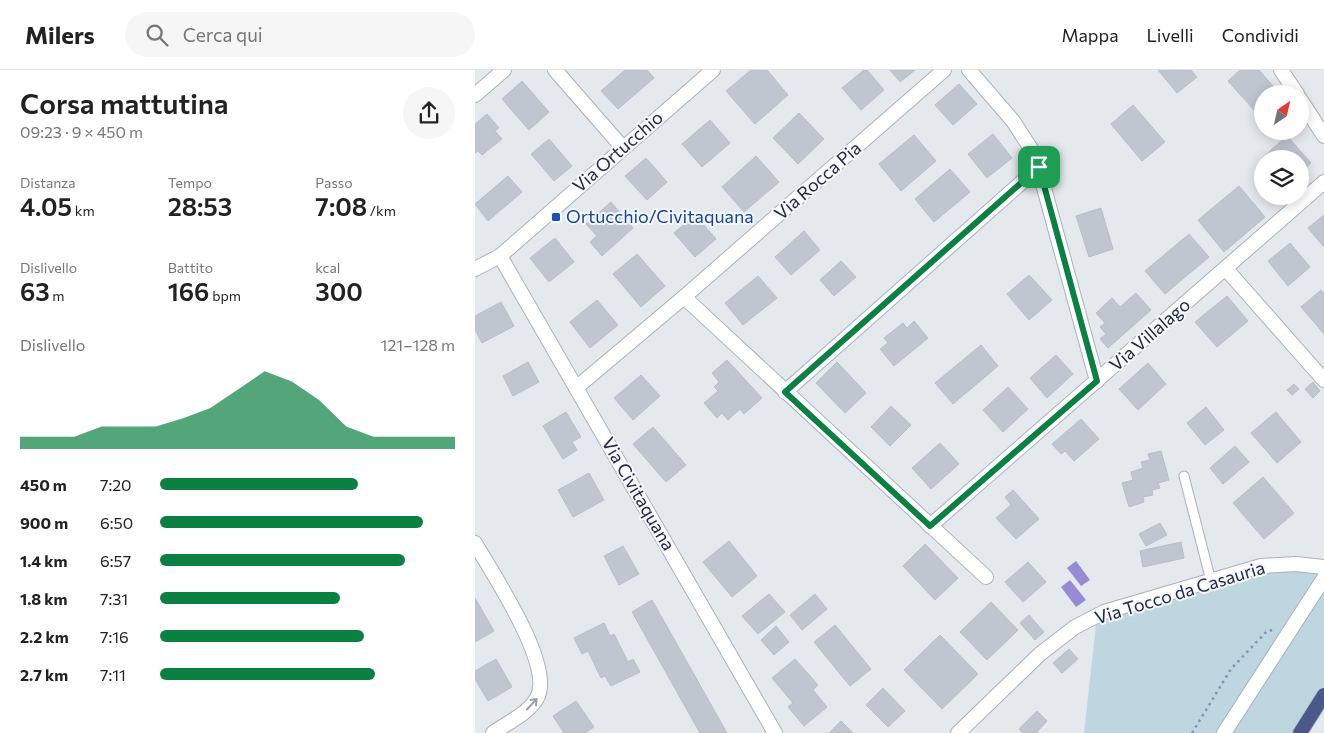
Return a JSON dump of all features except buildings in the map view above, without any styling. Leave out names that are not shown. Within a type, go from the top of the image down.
[{"type":"highway","points":[[1300,733],[1324,695]]},
{"type":"street","points":[[475,95],[503,70]]},
{"type":"street","points":[[555,70],[623,148]]},
{"type":"street","name":"Via Ortucchio","points":[[475,270],[500,256],[713,70]]},
{"type":"street","name":"Via Rocca Pia","points":[[576,388],[684,297],[944,70]]},
{"type":"street","points":[[969,70],[1022,132],[1039,167],[1097,381]]},
{"type":"street","points":[[1281,70],[1291,85]]},
{"type":"street","points":[[1309,113],[1324,136]]},
{"type":"street","points":[[785,392],[1039,167]]},
{"type":"street","name":"Via Villalago","points":[[930,526],[1324,182]]},
{"type":"street","name":"Via Civitaquana","points":[[500,256],[775,733]]},
{"type":"street","points":[[1226,269],[1324,380]]},
{"type":"street","points":[[684,297],[986,577]]},
{"type":"street","points":[[475,542],[533,648],[541,674],[541,690],[536,701],[528,709],[493,733]]},
{"type":"street","name":"Via Tocco da Casauria","points":[[958,733],[1040,654],[1075,628],[1111,610],[1266,565],[1296,564],[1324,567]]},
{"type":"street","points":[[1224,733],[1324,578]]},
{"type":"lane","points":[[1184,476],[1211,581]]},
{"type":"path","points":[[1192,733],[1231,669],[1267,631],[1294,624]]},
{"type":"shaded area","points":[[1076,561],[1090,580],[1081,586],[1067,568]]},
{"type":"shaded area","points":[[1276,564],[1324,568],[1324,699],[1306,733],[1084,733],[1097,616]]},
{"type":"shaded area","points":[[1070,580],[1086,600],[1076,607],[1061,587]]},
{"type":"place","name":"Ortucchio/Civitaquana","points":[[556,217]]},
{"type":"route","points":[[1039,167],[1097,381],[930,526],[785,392],[1039,167]]}]
